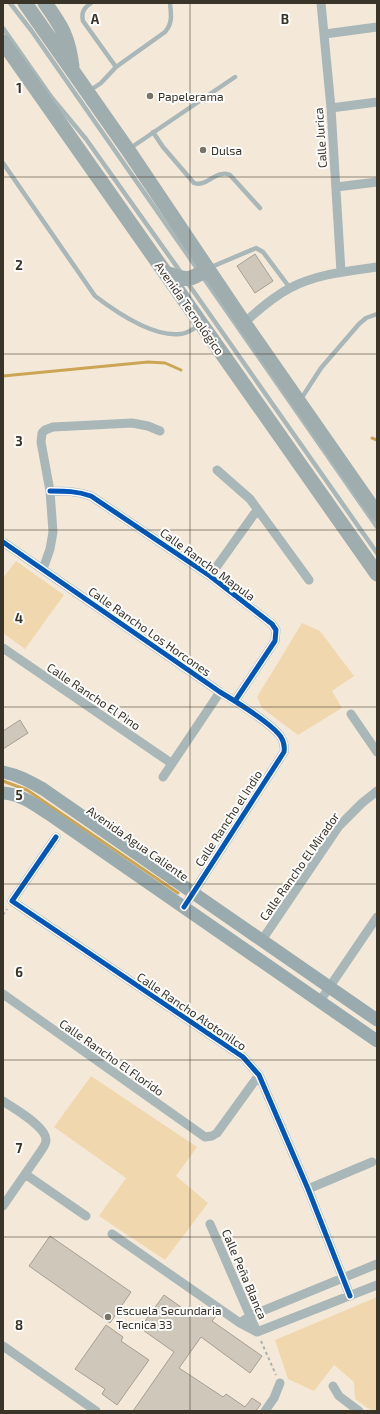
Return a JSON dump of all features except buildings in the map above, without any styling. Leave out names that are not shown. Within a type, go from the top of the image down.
[{"type":"main road","points":[[25,3],[128,150],[204,271],[244,323],[377,514]]},
{"type":"main road","points":[[46,3],[61,25],[66,37],[70,51],[72,69]]},
{"type":"main road","name":"Avenida Tecnológico","points":[[3,42],[377,574]]},
{"type":"main road","points":[[166,273],[186,279],[194,278],[204,271]]},
{"type":"street","name":"Calle Jurica","points":[[321,3],[331,108],[341,272]]},
{"type":"street","points":[[325,34],[377,27]]},
{"type":"street","points":[[331,108],[377,102]]},
{"type":"street","points":[[336,187],[377,182]]},
{"type":"street","points":[[244,323],[266,304],[290,288],[312,279],[341,272],[377,267]]},
{"type":"street","points":[[43,569],[52,540],[50,491],[41,442],[42,433],[53,427],[132,423],[148,426],[160,432]]},
{"type":"street","points":[[217,470],[242,491],[309,580]]},
{"type":"street","name":"Calle Rancho Mapula","points":[[50,491],[73,491],[91,496],[210,576],[269,621],[276,630],[275,641],[235,701]]},
{"type":"street","points":[[210,576],[257,510]]},
{"type":"street","name":"Calle Rancho Los Horcones","points":[[3,542],[235,701],[276,731],[282,740]]},
{"type":"street","name":"Calle Rancho El Pino","points":[[3,648],[171,763]]},
{"type":"street","points":[[162,777],[220,692]]},
{"type":"street","points":[[351,714],[377,752]]},
{"type":"street","name":"Calle Rancho el Indio","points":[[184,907],[192,892],[284,752],[284,744],[282,740]]},
{"type":"street","name":"Avenida Agua Caliente","points":[[3,772],[24,778],[36,785],[377,1020]]},
{"type":"street","name":"Calle Rancho El Mirador","points":[[262,940],[339,826],[362,803],[377,791]]},
{"type":"street","points":[[3,793],[27,800],[50,814],[377,1040]]},
{"type":"street","name":"Calle Rancho Atotonilco","points":[[56,837],[12,901],[243,1057],[258,1075],[308,1190],[350,1296]]},
{"type":"street","points":[[320,1001],[377,917]]},
{"type":"street","name":"Calle Rancho El Florido","points":[[3,994],[200,1134],[208,1137],[217,1133],[258,1075]]},
{"type":"street","points":[[3,1101],[29,1118],[39,1127],[46,1138],[45,1143],[3,1206]]},
{"type":"street","points":[[308,1190],[372,1162]]},
{"type":"street","points":[[25,1174],[86,1216]]},
{"type":"street","name":"Calle Peña Blanca","points":[[210,1224],[257,1332]]},
{"type":"street","points":[[112,1234],[240,1323],[257,1332],[377,1284]]},
{"type":"street","points":[[240,1323],[250,1316],[377,1264]]},
{"type":"street","points":[[3,1346],[96,1411]]},
{"type":"street","points":[[265,1411],[276,1395],[280,1383]]},
{"type":"street","points":[[333,1386],[339,1396],[359,1411]]},
{"type":"lane","points":[[10,3],[204,271],[377,527]]},
{"type":"lane","points":[[91,3],[84,8],[82,15],[83,21],[116,67]]},
{"type":"lane","points":[[88,92],[101,83],[116,67],[165,32],[171,21],[170,3]]},
{"type":"lane","points":[[3,28],[52,98],[86,139],[186,279],[377,554]]},
{"type":"lane","points":[[128,150],[234,77]]},
{"type":"lane","points":[[154,132],[163,147],[194,182],[198,184],[223,174],[230,175],[260,208]]},
{"type":"lane","points":[[3,163],[90,289],[100,300],[114,311],[133,321],[164,333],[182,334],[202,325]]},
{"type":"lane","points":[[204,271],[256,248],[263,252],[290,288]]},
{"type":"lane","points":[[299,403],[321,368],[366,318],[377,314]]},
{"type":"path","points":[[257,1332],[280,1383]]},
{"type":"shaded area","points":[[16,561],[64,595],[25,649],[3,633],[3,578]]},
{"type":"shaded area","points":[[302,623],[320,631],[354,676],[332,691],[342,708],[298,735],[262,708],[257,697]]},
{"type":"shaded area","points":[[91,1076],[197,1147],[176,1176],[208,1203],[165,1260],[99,1216],[126,1178],[54,1127]]},
{"type":"shaded area","points":[[377,1297],[377,1411],[372,1411],[355,1399],[354,1382],[334,1365],[314,1391],[288,1379],[275,1340]]},
{"type":"waterway","points":[[3,376],[148,362],[165,363],[181,370]]},
{"type":"waterway","points":[[372,438],[377,440]]},
{"type":"waterway","points":[[3,781],[27,790],[178,893]]},
{"type":"cycle path","points":[[50,491],[76,492],[91,496],[210,576],[272,624],[276,630],[275,641],[235,701]]},
{"type":"cycle path","points":[[3,542],[220,692],[253,713],[270,726],[284,742],[284,752],[184,907]]},
{"type":"cycle path","points":[[56,837],[12,901],[243,1057],[259,1075],[308,1189],[350,1296]]},
{"type":"place","name":"Papelerama","points":[[150,96]]},
{"type":"place","name":"Dulsa","points":[[203,150]]},
{"type":"place","name":"Escuela Secundaria Tecnica 33","points":[[108,1317]]}]
